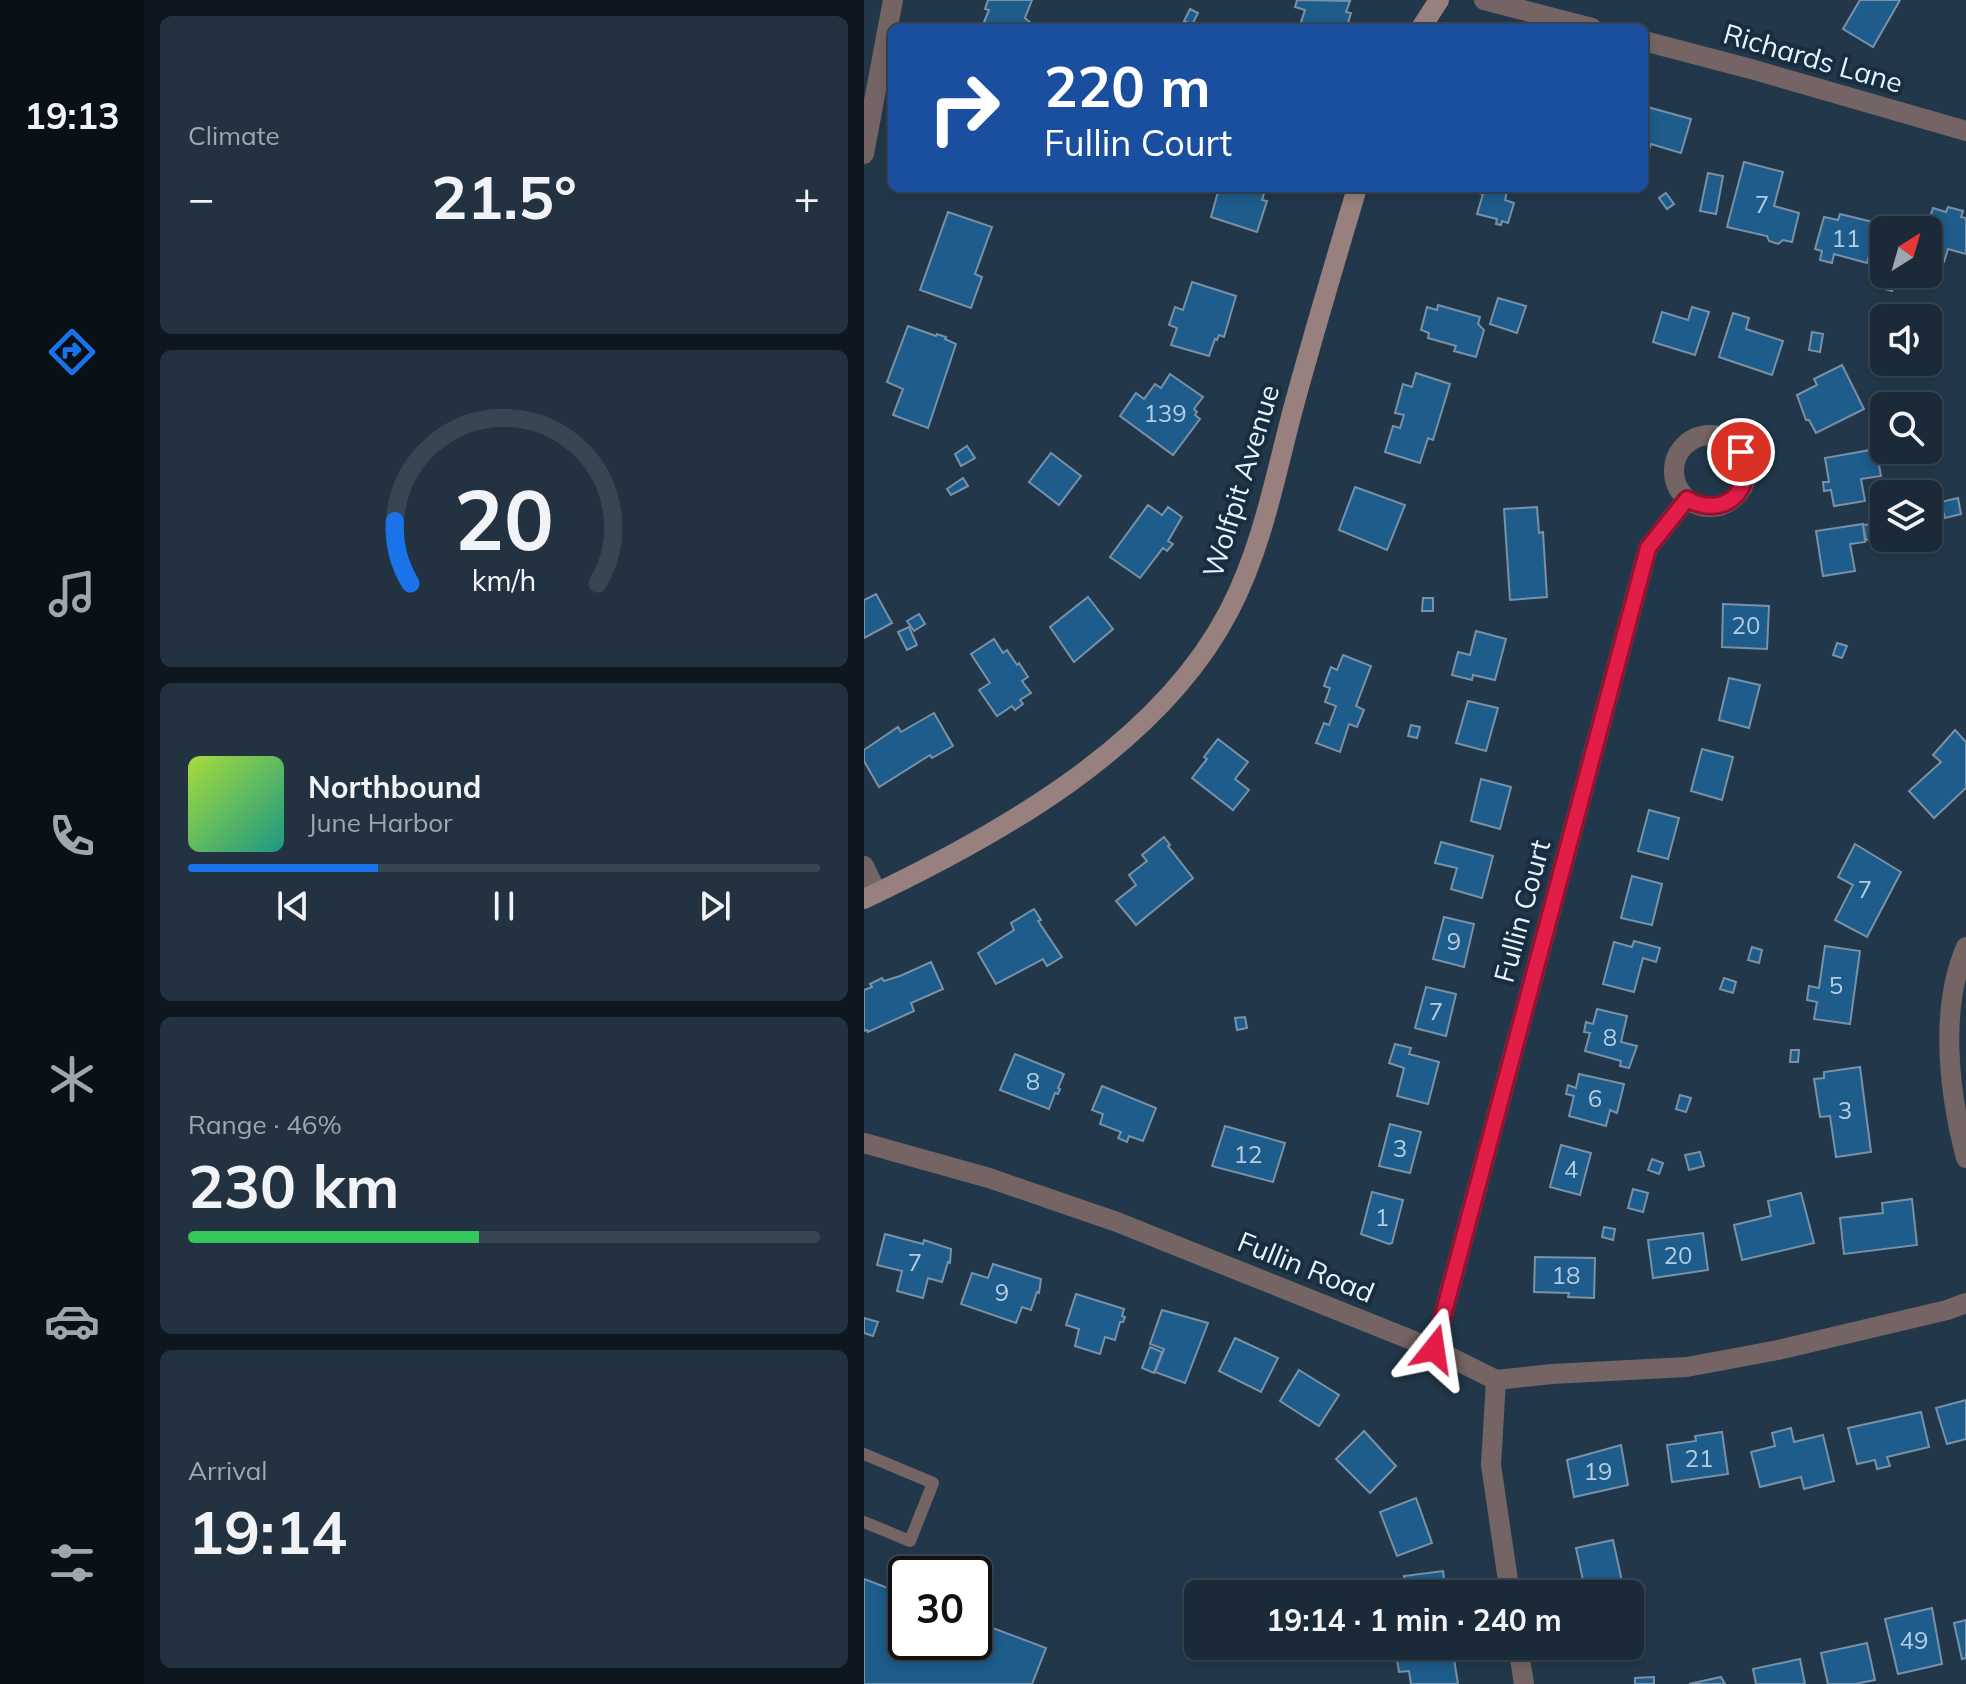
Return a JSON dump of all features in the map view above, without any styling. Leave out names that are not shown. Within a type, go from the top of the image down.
[{"type":"street","points":[[888,24],[893,0]]},
{"type":"street","points":[[1424,24],[1439,0]]},
{"type":"street","points":[[1484,0],[1577,24]]},
{"type":"street","points":[[864,154],[888,27]]},
{"type":"street","name":"Richards Lane","points":[[1648,42],[1966,131]]},
{"type":"street","name":"Wolfpit Avenue","points":[[870,896],[994,831],[1090,765],[1154,711],[1204,651],[1228,613],[1258,541],[1311,340],[1356,192]]},
{"type":"street","name":"Fullin Court","points":[[1434,1349],[1648,548],[1687,499]]},
{"type":"street","points":[[864,866],[870,896]]},
{"type":"street","points":[[1966,947],[1956,971],[1949,1026],[1956,1120],[1966,1158]]},
{"type":"street","name":"Fullin Road","points":[[864,1143],[989,1178],[1117,1222],[1434,1349],[1496,1380]]},
{"type":"street","points":[[1508,1580],[1491,1465],[1496,1380],[1687,1367],[1778,1350],[1966,1303]]},
{"type":"street","points":[[1520,1660],[1524,1684]]},
{"type":"lane","points":[[864,1454],[933,1483],[910,1541],[864,1522]]},
{"type":"building","points":[[988,0],[1032,0],[1025,18],[1031,23],[990,24],[984,22],[989,10],[985,9]]},
{"type":"building","points":[[1297,0],[1350,1],[1346,12],[1351,13],[1348,24],[1306,24],[1301,22],[1305,10],[1295,7]]},
{"type":"building","points":[[1860,0],[1900,0],[1873,47],[1843,29]]},
{"type":"building","points":[[1190,9],[1198,13],[1192,24],[1184,21]]},
{"type":"building","points":[[1648,107],[1691,119],[1681,153],[1651,144],[1648,153]]},
{"type":"building","points":[[1744,162],[1783,172],[1774,206],[1799,213],[1792,242],[1783,240],[1778,244],[1769,241],[1767,236],[1727,227]]},
{"type":"building","points":[[1708,173],[1723,176],[1716,214],[1700,211]]},
{"type":"building","points":[[1218,192],[1265,192],[1262,200],[1267,201],[1257,232],[1211,217]]},
{"type":"building","points":[[1473,192],[1507,192],[1505,200],[1514,203],[1508,223],[1502,221],[1501,225],[1496,224],[1497,219],[1477,214],[1483,194]]},
{"type":"building","points":[[1666,193],[1674,204],[1667,209],[1659,198]]},
{"type":"building","points":[[1948,207],[1963,211],[1961,217],[1966,218],[1966,254],[1948,249],[1944,262],[1942,216],[1930,216],[1933,208],[1946,212]]},
{"type":"building","points":[[948,212],[992,227],[975,274],[982,277],[971,308],[920,290]]},
{"type":"building","points":[[1840,214],[1870,221],[1867,263],[1834,254],[1832,263],[1820,260],[1822,251],[1815,249],[1824,217],[1838,220]]},
{"type":"building","points":[[1192,282],[1236,296],[1224,337],[1219,335],[1215,339],[1209,356],[1171,345],[1177,328],[1169,325],[1175,307],[1183,310]]},
{"type":"building","points":[[1498,298],[1526,306],[1517,333],[1490,324]]},
{"type":"building","points":[[1438,305],[1480,317],[1478,324],[1484,330],[1476,357],[1454,351],[1456,346],[1428,338],[1429,333],[1421,330],[1427,307],[1437,310]]},
{"type":"building","points":[[1692,307],[1709,312],[1695,355],[1653,342],[1662,312],[1688,320]]},
{"type":"building","points":[[1733,313],[1749,318],[1746,329],[1783,341],[1772,375],[1719,357]]},
{"type":"building","points":[[908,326],[946,337],[956,344],[928,428],[893,415],[903,389],[887,382]]},
{"type":"building","points":[[1812,332],[1823,334],[1820,352],[1809,350]]},
{"type":"building","points":[[1842,365],[1864,409],[1816,433],[1806,420],[1797,395],[1817,385],[1814,379]]},
{"type":"building","points":[[1416,373],[1450,384],[1433,440],[1428,438],[1420,463],[1385,452],[1393,426],[1400,428],[1404,415],[1395,413],[1403,384],[1412,387]]},
{"type":"building","points":[[1170,374],[1203,397],[1194,409],[1200,419],[1173,455],[1120,416],[1136,393],[1144,399],[1155,384],[1161,388]]},
{"type":"building","points":[[967,446],[975,458],[961,466],[955,454]]},
{"type":"building","points":[[1870,450],[1870,464],[1879,464],[1881,476],[1861,479],[1865,501],[1834,506],[1831,490],[1824,491],[1823,482],[1829,482],[1825,458]]},
{"type":"building","points":[[1051,453],[1081,476],[1059,505],[1029,482]]},
{"type":"building","points":[[963,478],[968,486],[951,495],[947,489]]},
{"type":"building","points":[[1355,487],[1405,505],[1387,550],[1339,530]]},
{"type":"building","points":[[1958,498],[1961,514],[1945,518],[1942,502]]},
{"type":"building","points":[[1148,505],[1162,515],[1168,507],[1182,517],[1168,541],[1173,544],[1167,551],[1163,548],[1140,578],[1110,557]]},
{"type":"building","points":[[1537,507],[1539,533],[1543,532],[1547,597],[1510,600],[1504,509]]},
{"type":"building","points":[[1863,524],[1865,542],[1850,544],[1855,571],[1823,576],[1816,531]]},
{"type":"building","points":[[1870,524],[1870,540],[1866,540],[1863,525]]},
{"type":"building","points":[[876,594],[892,623],[864,638],[864,600]]},
{"type":"building","points":[[1088,597],[1113,629],[1074,662],[1050,627]]},
{"type":"building","points":[[1423,598],[1433,598],[1433,611],[1422,611]]},
{"type":"building","points":[[1723,604],[1769,606],[1767,649],[1722,647]]},
{"type":"building","points":[[919,614],[925,624],[914,631],[907,621]]},
{"type":"building","points":[[909,627],[917,645],[907,650],[898,632]]},
{"type":"building","points":[[1476,631],[1506,639],[1495,680],[1473,675],[1472,680],[1452,675],[1458,652],[1470,655]]},
{"type":"building","points":[[994,639],[1003,653],[1007,650],[1017,665],[1019,663],[1028,677],[1022,681],[1031,693],[1020,700],[1023,704],[1015,710],[1012,706],[997,716],[979,690],[990,683],[971,654]]},
{"type":"building","points":[[1837,643],[1847,646],[1842,658],[1833,655]]},
{"type":"building","points":[[1343,655],[1371,666],[1356,706],[1364,710],[1357,727],[1349,724],[1340,752],[1316,743],[1324,723],[1329,725],[1336,706],[1325,702],[1330,688],[1324,686],[1331,667],[1337,670]]},
{"type":"building","points":[[1729,678],[1760,685],[1749,728],[1719,720]]},
{"type":"building","points":[[1468,701],[1498,708],[1486,751],[1456,743]]},
{"type":"building","points":[[934,713],[953,746],[932,758],[930,755],[879,787],[864,761],[864,750],[898,727],[901,732]]},
{"type":"building","points":[[1411,725],[1420,727],[1417,738],[1408,736]]},
{"type":"building","points":[[1955,730],[1966,742],[1966,788],[1934,818],[1909,791],[1941,762],[1933,755]]},
{"type":"building","points":[[1218,739],[1248,762],[1235,779],[1249,790],[1233,810],[1192,778]]},
{"type":"building","points":[[1702,749],[1733,757],[1722,800],[1691,791]]},
{"type":"building","points":[[1481,779],[1511,787],[1500,829],[1471,821]]},
{"type":"building","points":[[1649,810],[1679,818],[1668,859],[1638,851]]},
{"type":"building","points":[[1164,837],[1193,878],[1136,925],[1116,901],[1136,885],[1129,875],[1147,861],[1142,855]]},
{"type":"building","points":[[1441,842],[1493,856],[1482,898],[1451,889],[1457,868],[1435,863]]},
{"type":"building","points":[[1855,844],[1901,872],[1867,937],[1835,920],[1853,885],[1838,877]]},
{"type":"building","points":[[1632,876],[1662,884],[1652,925],[1621,918]]},
{"type":"building","points":[[1034,909],[1041,920],[1038,921],[1062,957],[1047,966],[1043,959],[996,984],[978,953],[1014,930],[1011,923]]},
{"type":"building","points":[[1444,917],[1474,924],[1464,967],[1433,959]]},
{"type":"building","points":[[1634,941],[1660,948],[1656,962],[1643,958],[1634,992],[1603,984],[1614,942],[1632,947]]},
{"type":"building","points":[[1825,946],[1860,951],[1850,1024],[1814,1019],[1817,1002],[1807,1000],[1809,986],[1819,988]]},
{"type":"building","points":[[1752,947],[1762,950],[1759,963],[1748,960]]},
{"type":"building","points":[[931,962],[943,989],[911,1003],[914,1011],[868,1032],[864,1031],[864,990],[882,978],[884,981],[900,976]]},
{"type":"building","points":[[1724,978],[1736,982],[1733,993],[1720,989]]},
{"type":"building","points":[[1426,987],[1456,994],[1446,1036],[1415,1028]]},
{"type":"building","points":[[1597,1009],[1627,1016],[1621,1042],[1637,1046],[1629,1068],[1620,1066],[1621,1061],[1585,1051],[1590,1033],[1584,1032],[1586,1022],[1593,1024]]},
{"type":"building","points":[[1245,1017],[1247,1028],[1237,1030],[1235,1018]]},
{"type":"building","points":[[1395,1044],[1411,1048],[1409,1054],[1439,1062],[1428,1104],[1397,1096],[1404,1068],[1389,1063]]},
{"type":"building","points":[[1791,1050],[1799,1050],[1798,1062],[1790,1062]]},
{"type":"building","points":[[1015,1054],[1064,1074],[1049,1109],[1000,1090]]},
{"type":"building","points":[[1860,1067],[1871,1152],[1836,1157],[1830,1116],[1820,1117],[1814,1079],[1824,1078],[1824,1072]]},
{"type":"building","points":[[1579,1074],[1624,1084],[1617,1113],[1610,1110],[1606,1126],[1569,1116],[1574,1096],[1566,1094],[1568,1085],[1576,1088]]},
{"type":"building","points":[[1102,1086],[1156,1108],[1143,1141],[1129,1136],[1127,1142],[1118,1138],[1121,1132],[1100,1124],[1103,1114],[1092,1110]]},
{"type":"building","points":[[1680,1095],[1691,1098],[1686,1112],[1676,1109]]},
{"type":"building","points":[[1390,1124],[1421,1132],[1410,1173],[1379,1166]]},
{"type":"building","points":[[1225,1126],[1285,1143],[1273,1182],[1212,1166]]},
{"type":"building","points":[[1561,1145],[1591,1153],[1580,1195],[1550,1187]]},
{"type":"building","points":[[1700,1152],[1704,1166],[1689,1170],[1685,1155]]},
{"type":"building","points":[[1652,1159],[1663,1163],[1659,1174],[1648,1170]]},
{"type":"building","points":[[1633,1189],[1648,1193],[1643,1212],[1628,1208]]},
{"type":"building","points":[[1372,1192],[1403,1200],[1392,1243],[1361,1234]]},
{"type":"building","points":[[1801,1193],[1814,1243],[1742,1260],[1734,1225],[1771,1216],[1768,1201]]},
{"type":"building","points":[[1912,1199],[1917,1245],[1844,1254],[1840,1218],[1883,1213],[1882,1203]]},
{"type":"building","points":[[1604,1227],[1615,1229],[1613,1240],[1602,1237]]},
{"type":"building","points":[[1703,1233],[1708,1270],[1653,1278],[1648,1240]]},
{"type":"building","points":[[885,1234],[923,1244],[924,1240],[951,1249],[950,1263],[942,1282],[928,1278],[923,1298],[897,1291],[902,1271],[877,1265]]},
{"type":"building","points":[[1535,1257],[1595,1258],[1594,1298],[1568,1297],[1569,1293],[1534,1292]]},
{"type":"building","points":[[993,1264],[1041,1279],[1031,1310],[1022,1307],[1016,1323],[961,1304],[972,1273],[988,1278]]},
{"type":"building","points":[[1076,1294],[1124,1309],[1122,1316],[1125,1317],[1120,1322],[1115,1340],[1105,1337],[1100,1354],[1075,1346],[1079,1329],[1066,1325]]},
{"type":"building","points":[[1162,1310],[1208,1323],[1185,1383],[1155,1372],[1164,1349],[1150,1344]]},
{"type":"building","points":[[864,1318],[878,1322],[873,1336],[864,1333]]},
{"type":"building","points":[[1235,1338],[1278,1358],[1261,1392],[1219,1371]]},
{"type":"building","points":[[1150,1347],[1162,1352],[1154,1373],[1142,1368]]},
{"type":"building","points":[[1299,1370],[1339,1395],[1319,1426],[1280,1401]]},
{"type":"building","points":[[1966,1400],[1966,1439],[1947,1444],[1936,1408]]},
{"type":"building","points":[[1921,1412],[1929,1447],[1887,1457],[1890,1466],[1877,1469],[1875,1460],[1857,1464],[1848,1428]]},
{"type":"building","points":[[1791,1428],[1794,1442],[1823,1435],[1834,1481],[1804,1489],[1801,1477],[1760,1487],[1751,1452],[1775,1446],[1772,1433]]},
{"type":"building","points":[[1364,1431],[1396,1466],[1370,1493],[1336,1459]]},
{"type":"building","points":[[1722,1432],[1728,1474],[1672,1482],[1667,1445],[1696,1441],[1695,1436]]},
{"type":"building","points":[[1621,1445],[1628,1485],[1574,1497],[1567,1460]]},
{"type":"building","points":[[1416,1498],[1432,1543],[1397,1556],[1380,1512]]},
{"type":"building","points":[[1613,1540],[1622,1580],[1583,1580],[1576,1548]]},
{"type":"building","points":[[1443,1571],[1444,1580],[1404,1580],[1404,1576]]},
{"type":"building","points":[[864,1579],[888,1588],[888,1660],[992,1660],[992,1628],[1046,1648],[1032,1684],[864,1684]]},
{"type":"building","points":[[1932,1608],[1942,1664],[1898,1674],[1885,1619]]},
{"type":"building","points":[[1966,1620],[1966,1658],[1962,1659],[1954,1623]]},
{"type":"building","points":[[1867,1643],[1875,1680],[1828,1684],[1821,1653]]},
{"type":"building","points":[[1800,1659],[1805,1684],[1756,1684],[1753,1669]]},
{"type":"building","points":[[1397,1660],[1454,1660],[1458,1684],[1411,1684],[1409,1671],[1399,1672]]},
{"type":"building","points":[[1654,1677],[1654,1684],[1635,1684],[1635,1678]]},
{"type":"building","points":[[1721,1677],[1725,1684],[1689,1684]]},
{"type":"route","points":[[1434,1349],[1648,548],[1687,499],[1710,507],[1723,505],[1734,498],[1746,477],[1746,464],[1741,452]]}]
